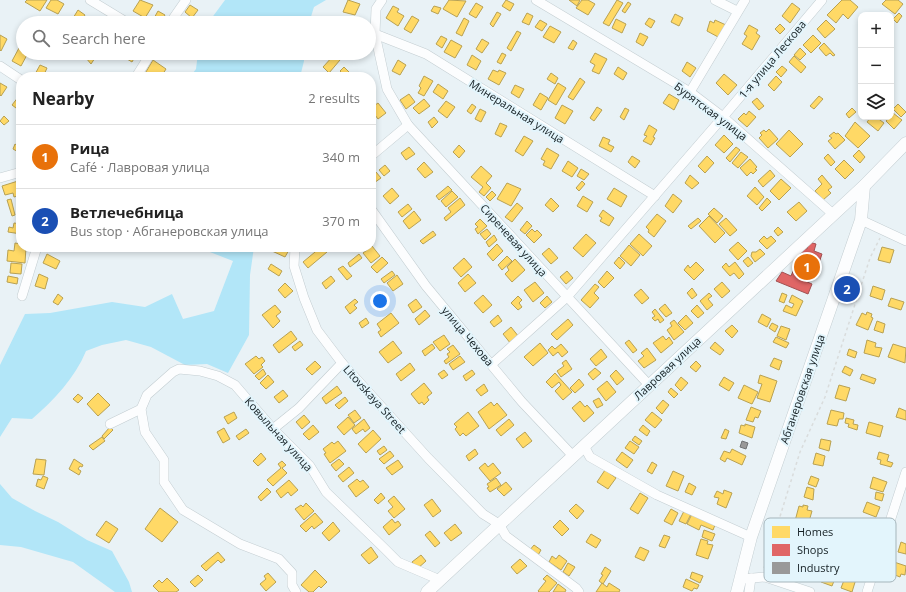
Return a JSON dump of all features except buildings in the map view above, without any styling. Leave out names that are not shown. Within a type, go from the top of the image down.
[{"type":"street","points":[[90,0],[116,16]]},
{"type":"street","points":[[175,16],[186,0]]},
{"type":"street","name":"Сиреневая улица","points":[[376,16],[376,9],[382,0]]},
{"type":"street","name":"Бурятская улица","points":[[536,0],[690,92],[723,117],[833,214]]},
{"type":"street","points":[[715,0],[737,11]]},
{"type":"street","points":[[690,92],[737,11],[745,0]]},
{"type":"street","name":"1-я улица Лескова","points":[[492,364],[567,297],[822,0]]},
{"type":"street","name":"Минеральная улица","points":[[376,34],[426,54],[655,196]]},
{"type":"street","name":"Сиреневая улица","points":[[376,39],[387,89],[408,124],[650,385]]},
{"type":"street","points":[[139,72],[147,60]]},
{"type":"street","points":[[0,66],[16,77]]},
{"type":"street","points":[[376,152],[408,124]]},
{"type":"street","name":"Лавровая улица","points":[[431,591],[440,580],[499,524],[864,186],[906,142]]},
{"type":"street","points":[[0,178],[16,173]]},
{"type":"street","name":"Абганеровская улица","points":[[737,592],[747,579],[751,538],[861,220],[864,186]]},
{"type":"street","name":"улица Чехова","points":[[376,216],[426,286],[522,402],[573,456]]},
{"type":"street","points":[[861,220],[906,241]]},
{"type":"street","points":[[22,296],[35,252]]},
{"type":"street","name":"Litovskaya Street","points":[[295,252],[294,266],[304,298],[317,330],[342,363],[428,458],[483,514],[499,524],[506,536],[576,588],[579,592]]},
{"type":"street","points":[[273,429],[299,408],[342,363]]},
{"type":"street","name":"Ковыльная улица","points":[[140,408],[147,395],[173,372],[179,369],[200,371],[218,376],[235,385],[273,429],[310,466],[326,492],[398,562],[440,580]]},
{"type":"street","points":[[110,424],[140,408],[145,432],[164,460],[164,482],[183,510],[240,544],[279,559],[292,573],[292,585],[296,592]]},
{"type":"street","points":[[584,446],[590,456],[657,495],[751,538]]},
{"type":"street","points":[[891,518],[906,472]]},
{"type":"street","points":[[749,592],[747,579],[764,577]]},
{"type":"street","points":[[780,582],[810,592]]},
{"type":"street","points":[[867,592],[870,582]]},
{"type":"path","name":"Абганеровская улица","points":[[780,518],[800,452],[825,397],[870,258],[884,231]]},
{"type":"path","name":"Абганеровская улица","points":[[761,578],[764,568]]},
{"type":"shaded area","points":[[225,0],[326,0],[314,7],[311,16],[213,16]]},
{"type":"shaded area","points":[[197,60],[304,60],[301,72],[194,72],[196,69]]},
{"type":"shaded area","points":[[210,252],[253,252],[250,275],[249,335],[228,373],[207,364],[185,365],[151,347],[126,340],[102,345],[86,351],[70,379],[40,412],[32,419],[12,418],[0,437],[0,365],[25,314],[50,313],[112,302],[145,307],[172,294],[183,319],[214,311],[233,261]]},
{"type":"shaded area","points":[[0,484],[12,498],[58,522],[87,540],[112,551],[129,582],[132,592],[115,592],[73,562],[21,547],[0,545]]},
{"type":"place","name":"Рица","points":[[807,267]]},
{"type":"place","name":"Ветлечебница","points":[[847,289]]}]
